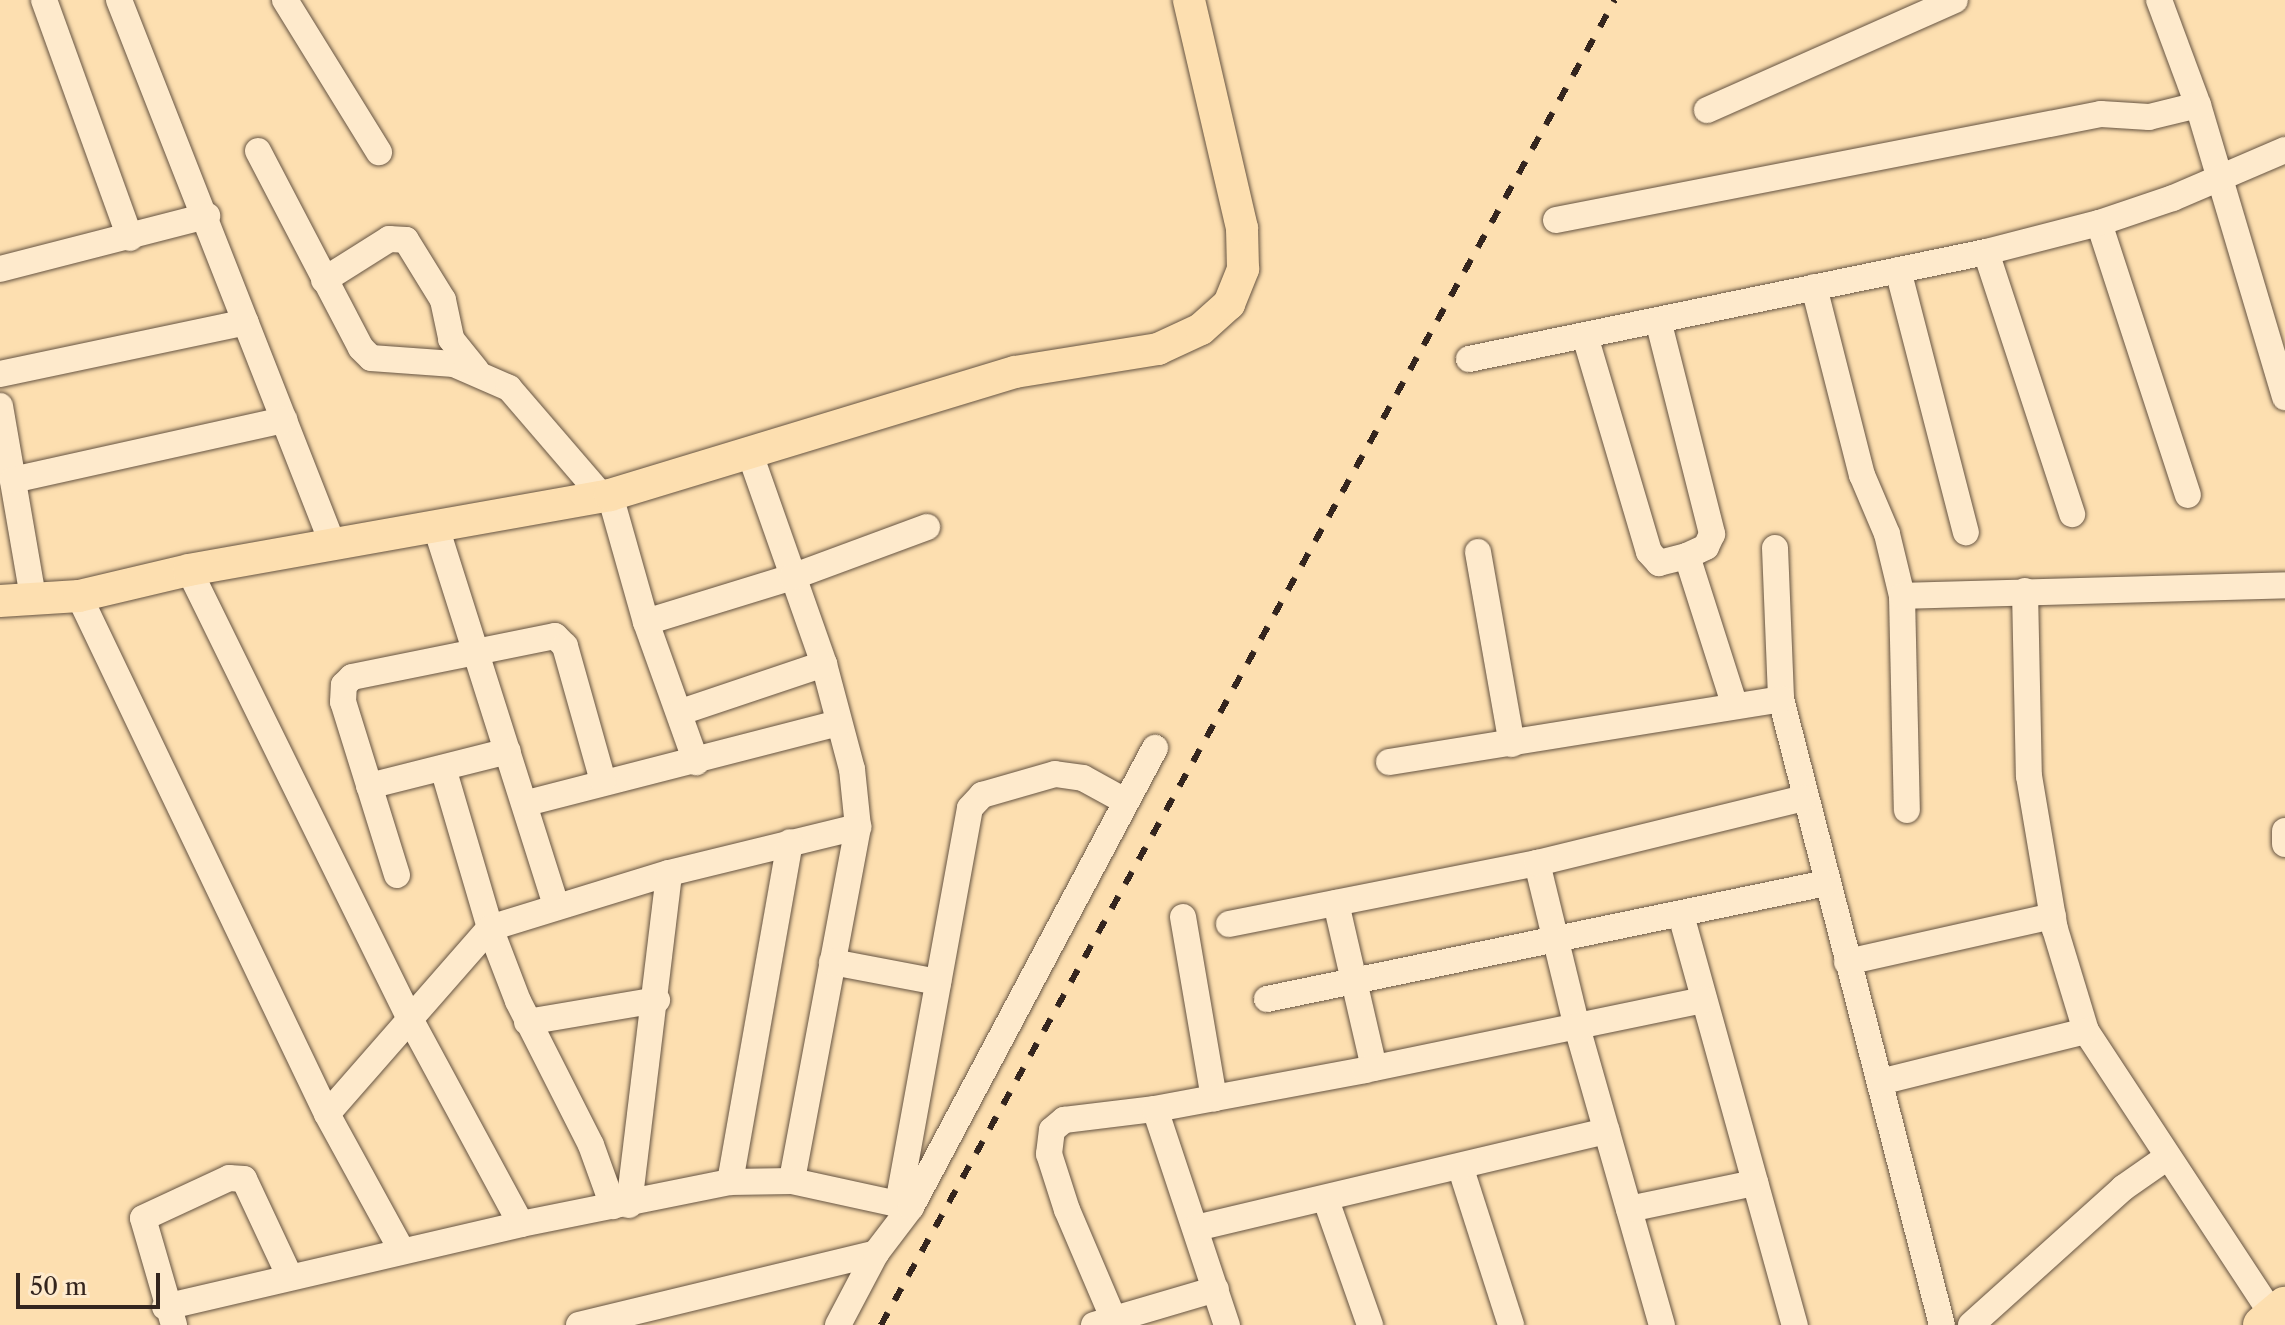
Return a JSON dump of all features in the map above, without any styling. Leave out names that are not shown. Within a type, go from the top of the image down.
[{"type":"main road","points":[[0,601],[79,596],[189,570],[606,496],[1015,372],[1158,349],[1201,329],[1229,304],[1243,269],[1242,228],[1189,0]]},
{"type":"street","points":[[44,0],[130,238]]},
{"type":"street","points":[[119,0],[207,216],[333,545]]},
{"type":"street","points":[[285,0],[379,152]]},
{"type":"street","points":[[1707,110],[1955,0]]},
{"type":"street","points":[[2159,0],[2198,105],[2285,397]]},
{"type":"street","points":[[1556,220],[2101,114],[2149,117],[2198,105]]},
{"type":"street","points":[[1469,359],[1986,252],[2099,223],[2285,150]]},
{"type":"street","points":[[258,151],[361,348],[371,358],[435,360],[476,370],[509,388],[606,496],[646,622],[681,712],[696,762]]},
{"type":"street","points":[[0,269],[207,216]]},
{"type":"street","points":[[2099,223],[2188,495]]},
{"type":"street","points":[[324,280],[389,239],[406,240],[443,300],[451,339],[476,370]]},
{"type":"street","points":[[1986,252],[2072,514]]},
{"type":"street","points":[[1898,270],[1966,532]]},
{"type":"street","points":[[1814,287],[1862,475],[1887,534],[1902,596],[1907,810]]},
{"type":"street","points":[[1585,336],[1649,552],[1659,563],[1706,547],[1712,534],[1658,320]]},
{"type":"street","points":[[0,374],[246,322]]},
{"type":"street","points":[[0,406],[33,598]]},
{"type":"street","points":[[13,480],[284,420]]},
{"type":"street","points":[[749,451],[824,664],[852,769],[858,827],[792,1181]]},
{"type":"street","points":[[436,527],[473,651],[527,803],[556,905]]},
{"type":"street","points":[[646,622],[792,577],[927,527]]},
{"type":"street","points":[[1775,548],[1781,699],[1803,798],[1942,1325]]},
{"type":"street","points":[[1478,552],[1512,744]]},
{"type":"street","points":[[1687,556],[1734,703]]},
{"type":"street","points":[[189,570],[409,1017],[521,1224]]},
{"type":"street","points":[[1902,596],[2285,585]]},
{"type":"street","points":[[2025,591],[2029,776],[2053,916],[2086,1031],[2166,1158],[2275,1318]]},
{"type":"street","points":[[79,596],[327,1114],[402,1251]]},
{"type":"street","points":[[397,875],[343,702],[344,685],[352,677],[548,636],[560,639],[603,781]]},
{"type":"street","points":[[681,712],[824,664]]},
{"type":"street","points":[[1389,762],[1512,744],[1734,703],[1781,699]]},
{"type":"street","points":[[527,803],[603,781],[696,762],[839,723]]},
{"type":"street","points":[[838,1325],[1155,748]]},
{"type":"street","points":[[369,786],[508,751]]},
{"type":"street","points":[[443,768],[490,928],[527,1022],[621,1206]]},
{"type":"street","points":[[905,1205],[938,982],[970,808],[982,795],[1068,773],[1125,801]]},
{"type":"street","points":[[1229,924],[1537,863],[1803,798]]},
{"type":"street","points":[[327,1114],[490,928],[556,905],[669,873],[858,827]]},
{"type":"street","points":[[2285,831],[2285,844]]},
{"type":"street","points":[[730,1182],[790,842]]},
{"type":"street","points":[[1537,863],[1577,1027],[1662,1325]]},
{"type":"street","points":[[621,1206],[657,1000],[669,873]]},
{"type":"street","points":[[1267,999],[1826,883]]},
{"type":"street","points":[[1336,903],[1374,1068]]},
{"type":"street","points":[[1681,915],[1795,1325]]},
{"type":"street","points":[[1847,962],[2053,916]]},
{"type":"street","points":[[1183,917],[1214,1098]]},
{"type":"street","points":[[832,962],[938,982]]},
{"type":"street","points":[[527,1022],[657,1000]]},
{"type":"street","points":[[1216,1289],[1104,1323],[1057,1185],[1049,1154],[1052,1130],[1064,1120],[1155,1109],[1374,1068],[1704,1000]]},
{"type":"street","points":[[1880,1082],[2086,1031]]},
{"type":"street","points":[[1155,1109],[1173,1175],[1196,1228],[1227,1325]]},
{"type":"street","points":[[1196,1228],[1461,1169],[1607,1131]]},
{"type":"street","points":[[1971,1325],[2123,1188],[2166,1158]]},
{"type":"street","points":[[1461,1169],[1511,1325]]},
{"type":"street","points":[[290,1277],[244,1179],[237,1176],[143,1218],[169,1316],[290,1277],[521,1224],[730,1182],[792,1181],[905,1205]]},
{"type":"street","points":[[1629,1209],[1755,1183]]},
{"type":"street","points":[[1326,1200],[1370,1325]]},
{"type":"street","points":[[579,1325],[876,1253]]},
{"type":"railway","points":[[881,1325],[1615,0]]}]
